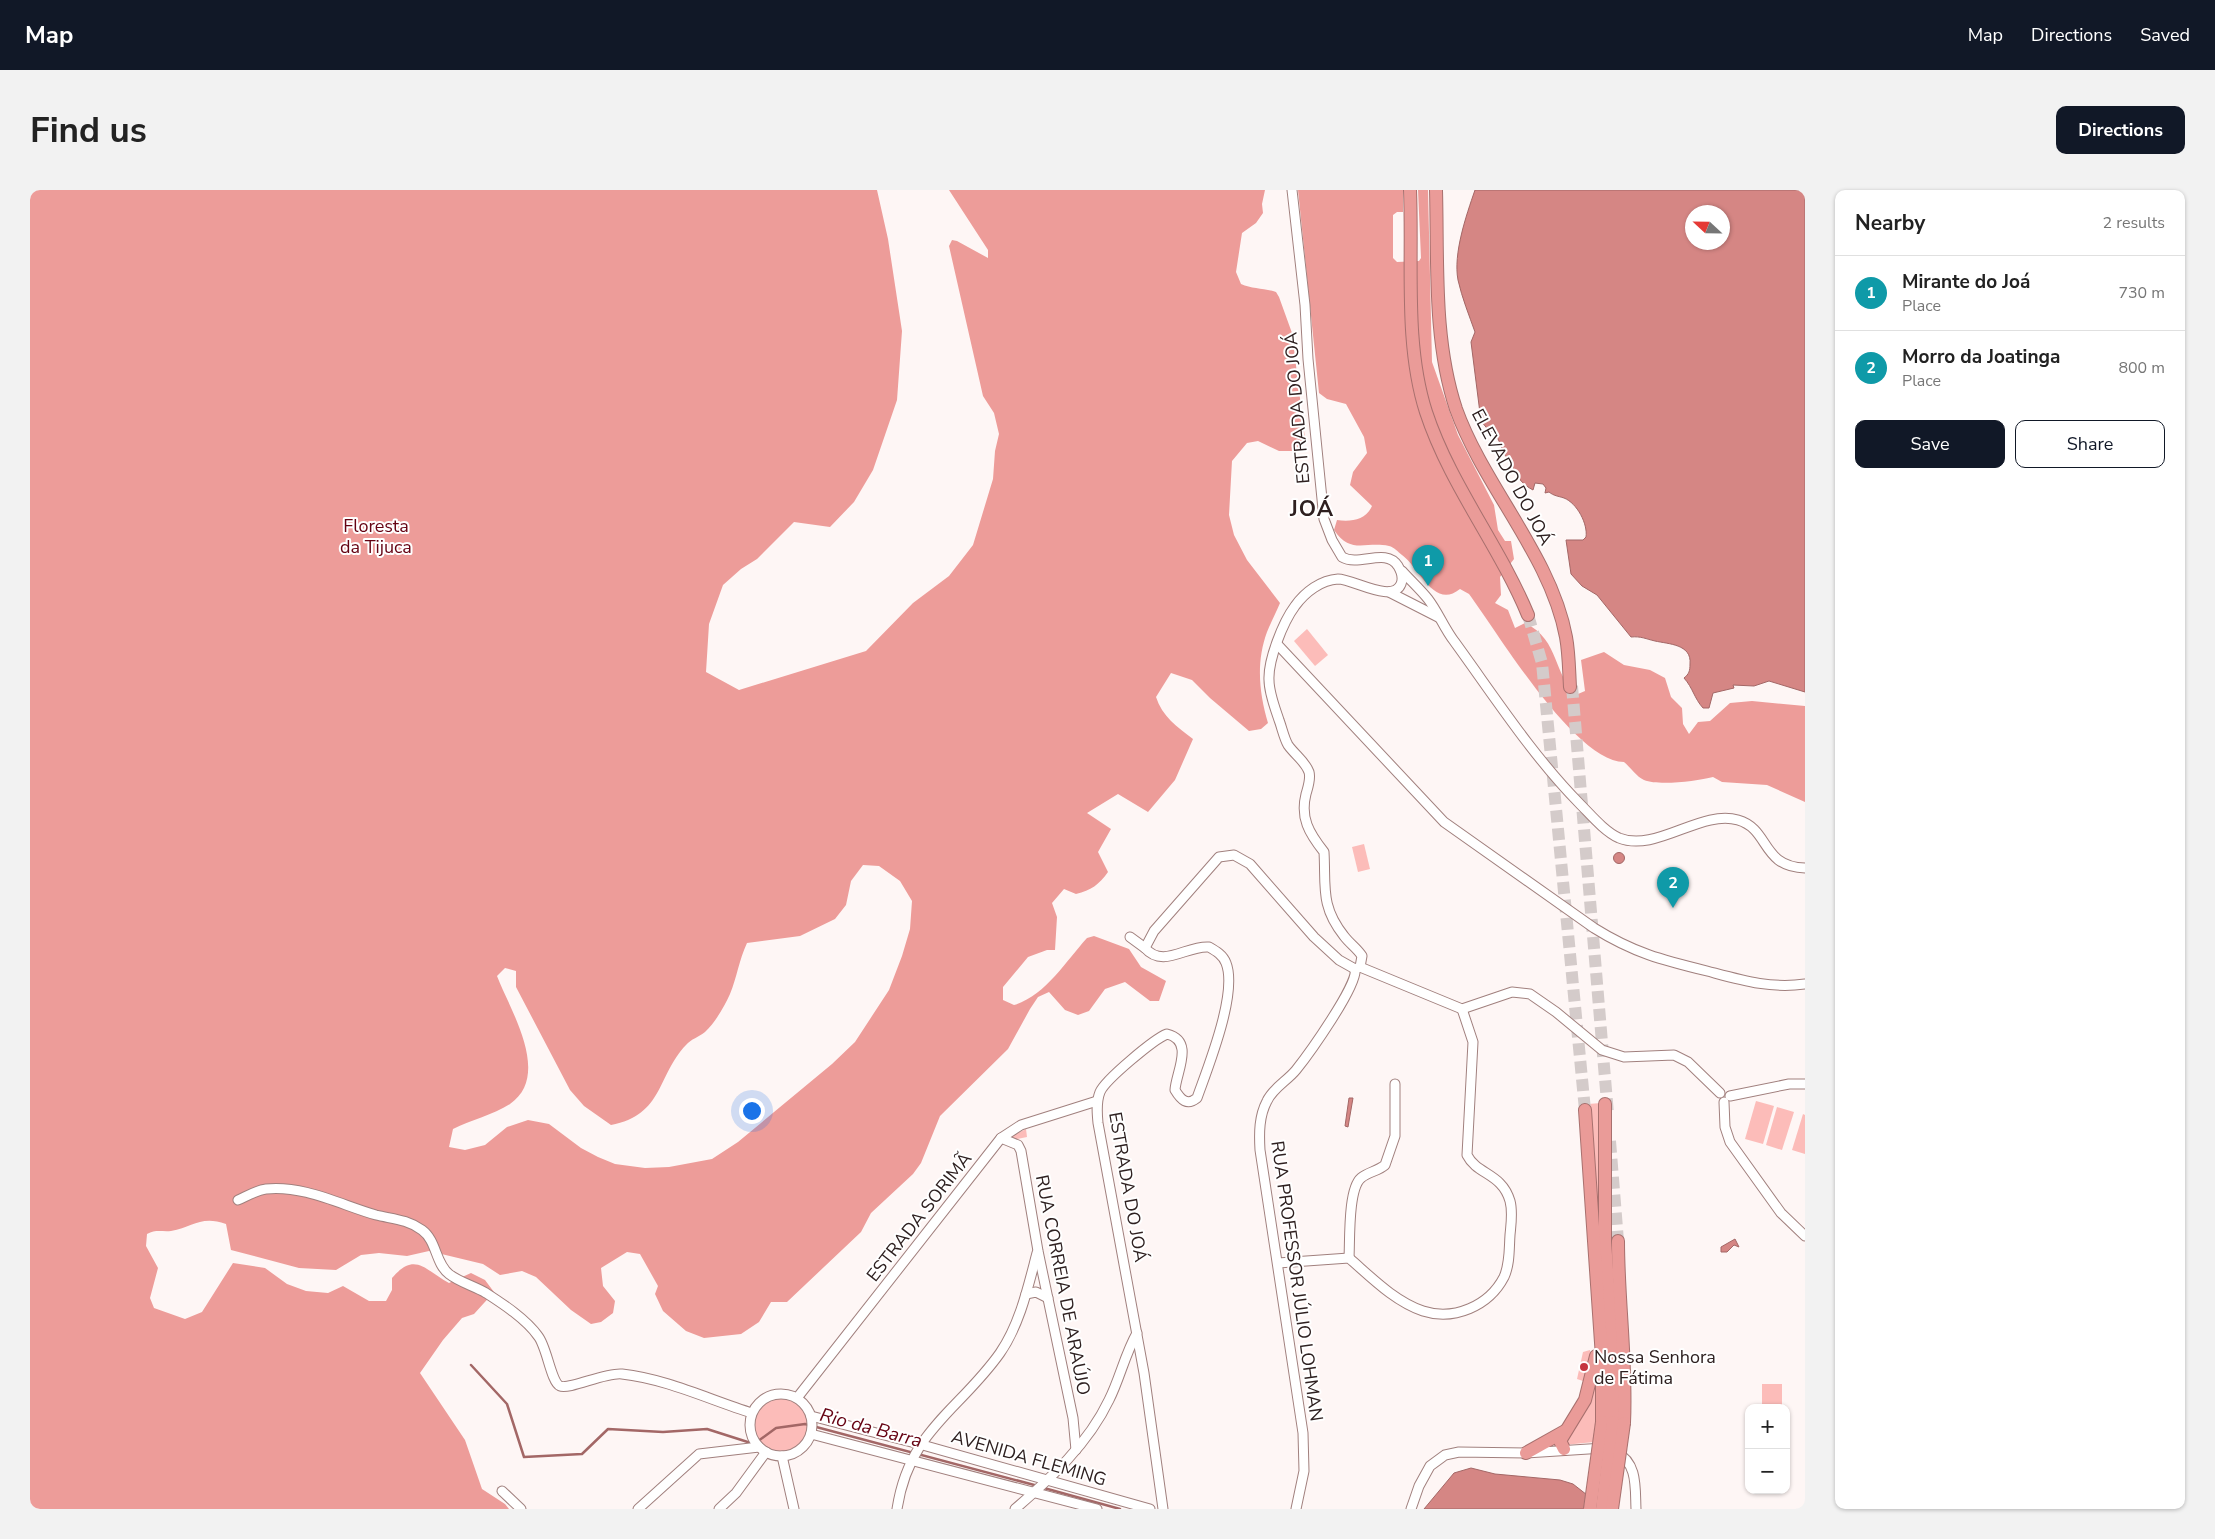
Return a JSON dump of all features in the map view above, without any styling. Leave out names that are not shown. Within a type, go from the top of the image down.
[{"type":"highway","points":[[1410,190],[1413,336],[1419,384],[1424,403],[1452,474],[1517,589],[1528,615]]},
{"type":"highway","name":"ELEVADO DO JOÁ","points":[[1437,190],[1442,346],[1451,391],[1472,447],[1540,565],[1557,604],[1566,637],[1571,686]]},
{"type":"highway","points":[[1605,1104],[1605,1240],[1614,1365],[1612,1509]]},
{"type":"highway","points":[[1585,1110],[1602,1357],[1613,1422],[1602,1509]]},
{"type":"highway","points":[[1564,1449],[1560,1441],[1585,1400],[1596,1362],[1595,1236]]},
{"type":"highway","points":[[1590,1509],[1625,1375],[1618,1282],[1618,1241]]},
{"type":"highway","points":[[1526,1453],[1567,1429]]},
{"type":"street","name":"ESTRADA DO JOÁ","points":[[1292,190],[1302,276],[1308,360],[1324,519],[1332,540],[1342,557],[1356,561],[1385,557],[1396,562],[1401,571],[1428,599],[1438,617],[1495,698],[1559,782],[1605,828],[1620,838],[1647,840],[1716,820],[1738,820],[1750,826],[1782,864],[1792,868],[1805,868]]},
{"type":"street","points":[[1389,592],[1401,585],[1401,571]]},
{"type":"street","points":[[1358,968],[1362,956],[1344,936],[1330,912],[1323,883],[1324,852],[1316,842],[1303,818],[1310,774],[1305,764],[1288,744],[1268,681],[1277,644],[1297,603],[1320,584],[1344,579],[1389,592],[1438,617]]},
{"type":"street","points":[[1277,644],[1444,822],[1594,928],[1616,942],[1646,956],[1766,986],[1788,987],[1805,984]]},
{"type":"street","points":[[1130,937],[1145,948],[1154,931],[1216,860],[1229,854],[1238,856],[1250,864],[1314,937],[1340,960],[1462,1008],[1512,992],[1530,994],[1550,1007],[1602,1050],[1624,1058],[1674,1055],[1688,1062],[1720,1093],[1725,1091],[1727,1099],[1725,1128],[1730,1142],[1781,1213],[1805,1236]]},
{"type":"street","name":"ESTRADA DO JOÁ","points":[[1145,948],[1156,957],[1166,957],[1209,947],[1224,958],[1228,972],[1225,1010],[1197,1098],[1192,1102],[1182,1100],[1175,1090],[1183,1049],[1180,1041],[1167,1034],[1149,1045],[1108,1082],[1100,1090],[1097,1101],[1098,1123],[1144,1373],[1163,1509]]},
{"type":"street","name":"RUA PROFESSOR JÚLIO LOHMAN","points":[[1296,1509],[1304,1471],[1303,1433],[1260,1150],[1261,1114],[1267,1099],[1295,1071],[1350,990],[1358,968]]},
{"type":"street","points":[[1278,1263],[1349,1258],[1403,1303],[1425,1311],[1449,1314],[1471,1310],[1490,1296],[1504,1278],[1508,1264],[1512,1217],[1510,1202],[1504,1188],[1491,1175],[1471,1163],[1467,1155],[1473,1042],[1462,1008]]},
{"type":"street","points":[[1349,1258],[1352,1202],[1357,1183],[1362,1177],[1385,1165],[1395,1136],[1395,1084]]},
{"type":"street","points":[[1727,1099],[1789,1084],[1805,1084]]},
{"type":"street","name":"ESTRADA SORIMÃ","points":[[797,1398],[1001,1138],[1010,1130],[1023,1124],[1097,1101]]},
{"type":"street","name":"RUA CORREIA DE ARAÚJO","points":[[1001,1138],[1018,1146],[1021,1151],[1038,1251],[1073,1418],[1076,1450]]},
{"type":"street","points":[[238,1200],[264,1189],[284,1189],[326,1198],[376,1215],[407,1221],[429,1236],[448,1274],[486,1293],[527,1324],[538,1335],[546,1347],[554,1381],[558,1385],[565,1387],[603,1375],[621,1373],[656,1381],[752,1413]]},
{"type":"street","points":[[896,1509],[915,1452],[999,1353],[1015,1323],[1026,1294],[1038,1251]]},
{"type":"street","points":[[1026,1294],[1036,1292],[1048,1298]]},
{"type":"street","points":[[1015,1509],[1041,1486],[1076,1450],[1102,1414],[1137,1333]]},
{"type":"street","points":[[1123,1369],[1136,1364],[1144,1373]]},
{"type":"street","points":[[638,1509],[699,1454],[760,1446],[782,1456],[796,1452],[803,1447],[811,1432],[811,1418],[803,1403],[797,1398],[777,1394],[766,1397],[758,1404],[752,1413],[750,1422],[760,1446],[736,1493],[719,1509]]},
{"type":"street","name":"AVENIDA FLEMING","points":[[811,1418],[915,1452],[1041,1486],[1150,1509]]},
{"type":"street","name":"AVENIDA FLEMING","points":[[811,1432],[915,1452],[1041,1486],[1097,1509]]},
{"type":"street","points":[[1410,1509],[1419,1486],[1430,1466],[1445,1455],[1459,1452],[1526,1453],[1593,1447],[1618,1453],[1629,1462],[1635,1478],[1636,1509]]},
{"type":"street","points":[[782,1456],[794,1509]]},
{"type":"street","points":[[502,1491],[521,1509]]},
{"type":"shaded area","points":[[1475,190],[1805,190],[1805,692],[1769,681],[1754,686],[1733,685],[1734,688],[1713,693],[1709,708],[1703,708],[1684,678],[1690,669],[1690,657],[1687,652],[1672,644],[1641,637],[1631,637],[1597,595],[1582,586],[1571,574],[1566,540],[1583,540],[1586,537],[1581,514],[1573,504],[1564,498],[1549,492],[1545,493],[1546,488],[1543,484],[1535,483],[1533,490],[1526,486],[1500,450],[1502,447],[1497,437],[1498,435],[1494,430],[1490,432],[1481,421],[1471,342],[1475,332],[1458,280],[1457,270],[1457,259],[1464,223]]},
{"type":"shaded area","points":[[1307,629],[1328,655],[1315,666],[1294,641]]},
{"type":"shaded area","points":[[1364,844],[1370,869],[1358,872],[1352,847]]},
{"type":"shaded area","points":[[1619,852],[1625,858],[1619,864],[1613,858]]},
{"type":"shaded area","points":[[1349,1098],[1353,1098],[1348,1127],[1345,1126]]},
{"type":"shaded area","points":[[1756,1101],[1774,1106],[1763,1144],[1745,1139]]},
{"type":"shaded area","points":[[1601,1103],[1600,1209],[1597,1209],[1588,1104]]},
{"type":"shaded area","points":[[1777,1107],[1794,1112],[1782,1150],[1766,1145]]},
{"type":"shaded area","points":[[1803,1114],[1805,1115],[1805,1154],[1792,1150]]},
{"type":"shaded area","points":[[1026,1129],[1027,1137],[1012,1140],[1011,1136]]},
{"type":"shaded area","points":[[1735,1239],[1739,1247],[1734,1245],[1727,1252],[1721,1252],[1721,1247]]},
{"type":"shaded area","points":[[1590,1350],[1590,1370],[1586,1382],[1577,1379],[1583,1352]]},
{"type":"shaded area","points":[[1762,1384],[1782,1384],[1782,1404],[1762,1404]]},
{"type":"shaded area","points":[[1595,1385],[1598,1404],[1594,1442],[1564,1445]]},
{"type":"shaded area","points":[[781,1398],[791,1400],[800,1406],[806,1415],[808,1425],[806,1435],[800,1444],[791,1450],[781,1452],[771,1450],[762,1444],[756,1435],[754,1425],[756,1415],[762,1406],[771,1400]]},
{"type":"shaded area","points":[[1471,1468],[1495,1474],[1560,1480],[1573,1484],[1605,1509],[1424,1509],[1454,1473]]},
{"type":"green space","name":"Floresta da Tijuca","points":[[30,190],[877,190],[888,239],[902,331],[897,400],[873,470],[854,502],[830,527],[794,522],[757,559],[741,569],[723,585],[709,624],[706,672],[739,690],[866,651],[913,603],[949,576],[973,545],[993,479],[995,451],[999,434],[994,413],[983,396],[949,246],[952,240],[957,241],[988,258],[988,250],[949,190],[1265,190],[1262,204],[1263,213],[1256,223],[1242,233],[1236,272],[1241,284],[1276,292],[1279,297],[1292,333],[1305,439],[1297,451],[1279,451],[1258,441],[1247,443],[1232,461],[1229,515],[1234,535],[1247,560],[1280,603],[1267,632],[1261,655],[1260,678],[1262,700],[1268,723],[1261,729],[1249,731],[1192,680],[1171,673],[1156,697],[1166,715],[1193,739],[1175,780],[1148,812],[1118,794],[1087,813],[1111,829],[1098,852],[1108,872],[1098,884],[1086,891],[1076,894],[1064,889],[1052,903],[1057,917],[1055,950],[1047,950],[1028,957],[1003,987],[1003,1000],[1014,1005],[1036,994],[1054,977],[1087,938],[1094,936],[1129,949],[1141,967],[1166,981],[1159,1001],[1150,1001],[1125,982],[1105,989],[1089,1011],[1078,1015],[1065,1010],[1049,992],[1038,997],[1008,1049],[940,1116],[921,1163],[913,1174],[871,1213],[861,1232],[787,1302],[771,1302],[759,1322],[741,1334],[704,1338],[686,1331],[663,1311],[655,1294],[658,1286],[640,1254],[627,1252],[601,1268],[603,1286],[615,1301],[613,1313],[601,1322],[591,1324],[571,1310],[536,1277],[522,1271],[500,1275],[483,1264],[429,1251],[407,1256],[379,1253],[361,1255],[336,1270],[299,1268],[231,1250],[226,1224],[203,1221],[171,1231],[150,1232],[147,1234],[146,1246],[158,1268],[150,1298],[154,1308],[185,1319],[202,1312],[233,1263],[265,1268],[287,1284],[306,1291],[328,1293],[343,1286],[369,1301],[386,1301],[392,1290],[392,1278],[400,1270],[414,1264],[420,1265],[449,1283],[471,1273],[485,1280],[494,1292],[474,1314],[462,1318],[443,1340],[420,1373],[465,1440],[482,1489],[505,1504],[509,1509],[30,1509]],"holes":[[[863,865],[879,866],[900,881],[912,901],[910,929],[889,990],[855,1042],[832,1064],[738,1142],[712,1159],[669,1167],[645,1168],[615,1164],[581,1148],[549,1124],[528,1120],[507,1127],[485,1145],[465,1150],[449,1147],[453,1129],[510,1104],[522,1092],[528,1077],[528,1060],[524,1042],[497,976],[505,968],[516,971],[516,987],[570,1090],[584,1106],[611,1125],[628,1120],[641,1112],[658,1092],[677,1057],[688,1043],[705,1032],[712,1024],[730,994],[747,943],[800,936],[835,919],[846,905],[851,881]]]},
{"type":"green space","points":[[1298,190],[1403,190],[1403,212],[1397,212],[1393,215],[1393,258],[1397,262],[1419,261],[1421,258],[1418,190],[1428,190],[1432,362],[1458,435],[1494,505],[1498,530],[1505,541],[1511,541],[1514,559],[1500,577],[1501,595],[1495,603],[1508,610],[1515,628],[1525,623],[1537,630],[1551,648],[1564,678],[1578,694],[1585,691],[1581,660],[1604,652],[1624,665],[1650,670],[1665,678],[1671,697],[1682,708],[1683,724],[1689,734],[1698,722],[1710,721],[1730,703],[1752,701],[1805,706],[1805,802],[1767,785],[1722,782],[1713,777],[1668,783],[1651,782],[1641,779],[1624,762],[1604,756],[1583,741],[1561,719],[1539,693],[1469,594],[1460,589],[1451,594],[1442,594],[1435,591],[1409,561],[1391,547],[1353,545],[1340,538],[1334,530],[1337,520],[1348,521],[1358,519],[1366,514],[1372,506],[1350,485],[1353,472],[1367,453],[1364,437],[1346,404],[1327,399],[1319,393]]},
{"type":"waterway","name":"Rio da Barra","points":[[471,1365],[507,1404],[524,1457],[582,1454],[608,1429],[663,1432],[707,1429],[754,1444],[776,1428],[805,1424],[1038,1486]]},
{"type":"waterway","name":"Rio da Barra","points":[[1044,1488],[1120,1509]]},
{"type":"tunnel","points":[[1528,615],[1542,663],[1585,1110]]},
{"type":"tunnel","points":[[1572,686],[1608,1114]]},
{"type":"tunnel","points":[[1610,1141],[1618,1241]]},
{"type":"place","name":"Mirante do Joá","points":[[1428,586]]},
{"type":"place","name":"Morro da Joatinga","points":[[1673,908]]},
{"type":"place","name":"Nossa Senhora de Fátima","points":[[1584,1367]]},
{"type":"district","name":"JOÁ","points":[[1312,509]]}]
